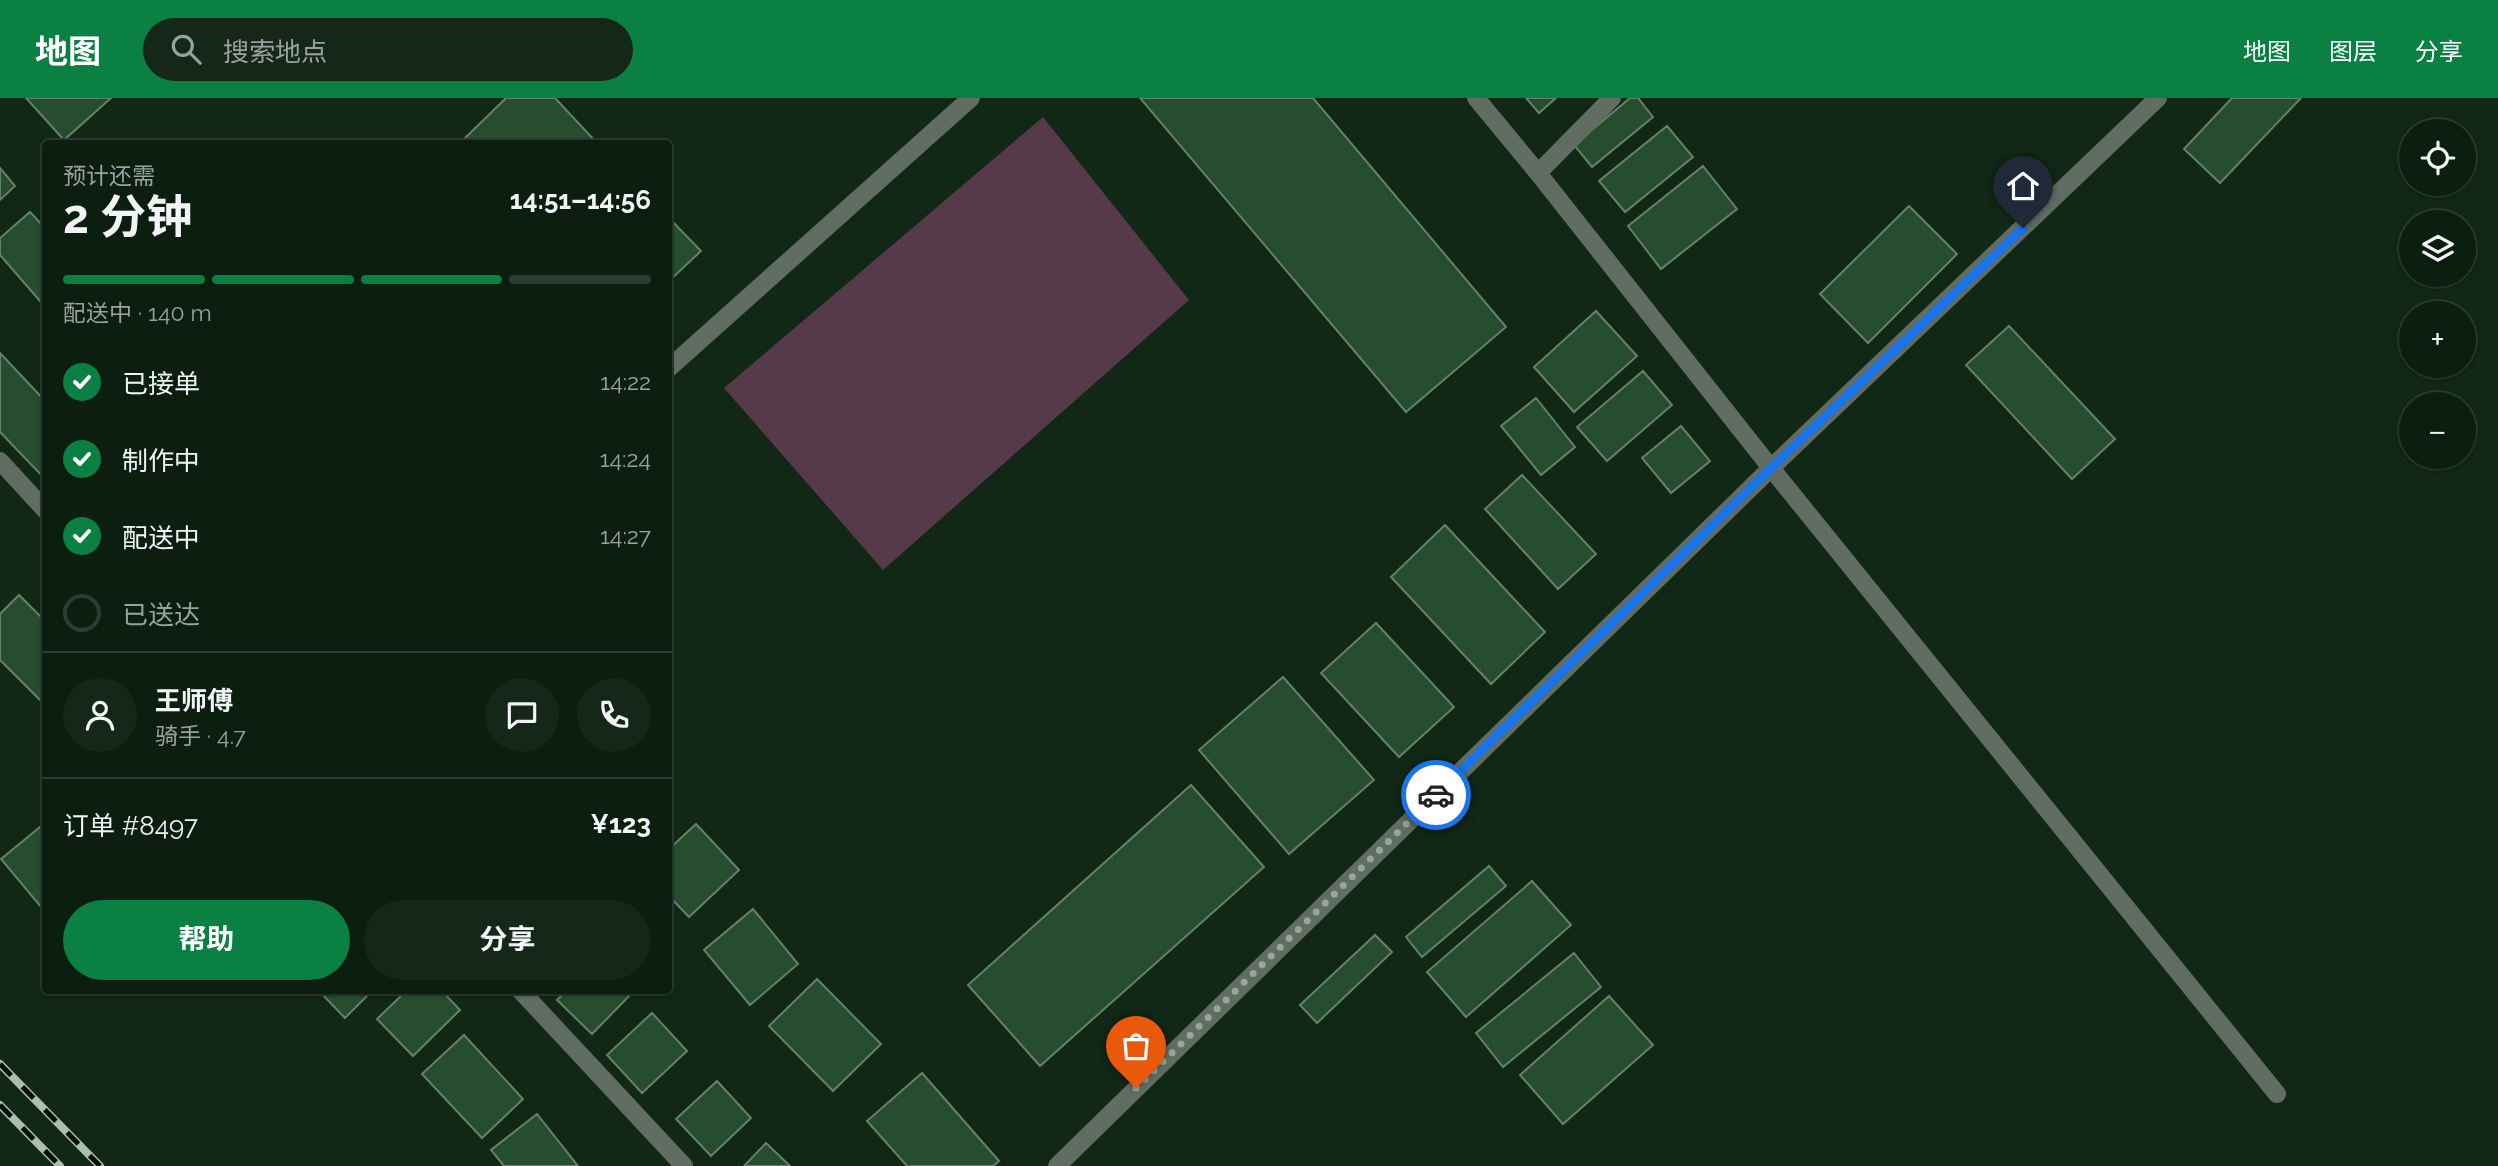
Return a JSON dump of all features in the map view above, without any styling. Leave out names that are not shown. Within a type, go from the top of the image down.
[{"type":"street","points":[[672,365],[971,98]]},
{"type":"street","points":[[1476,98],[2277,1094]]},
{"type":"street","points":[[1538,173],[1612,98]]},
{"type":"street","points":[[1057,1166],[1771,468],[2158,98]]},
{"type":"street","points":[[0,461],[42,507]]},
{"type":"street","points":[[524,994],[684,1166]]},
{"type":"shaded area","points":[[1043,117],[1189,300],[883,570],[724,388]]},
{"type":"building","points":[[26,98],[111,98],[64,140]]},
{"type":"building","points":[[506,98],[555,98],[594,140],[463,140]]},
{"type":"building","points":[[1140,98],[1313,98],[1506,327],[1406,412]]},
{"type":"building","points":[[1526,98],[1556,98],[1539,113]]},
{"type":"building","points":[[1630,98],[1638,98],[1653,117],[1592,167],[1574,145]]},
{"type":"building","points":[[2232,98],[2301,98],[2220,183],[2184,149]]},
{"type":"building","points":[[1667,126],[1693,157],[1625,212],[1599,181]]},
{"type":"building","points":[[1703,166],[1737,209],[1661,269],[1628,226]]},
{"type":"building","points":[[0,168],[15,186],[0,200]]},
{"type":"building","points":[[1909,206],[1957,254],[1868,343],[1820,294]]},
{"type":"building","points":[[30,212],[42,225],[42,303],[0,255],[0,238]]},
{"type":"building","points":[[672,221],[701,251],[672,278]]},
{"type":"building","points":[[1596,311],[1637,356],[1574,412],[1534,367]]},
{"type":"building","points":[[2009,326],[2115,439],[2072,479],[1966,365]]},
{"type":"building","points":[[0,353],[42,398],[42,476],[0,432]]},
{"type":"building","points":[[1643,371],[1672,405],[1607,461],[1577,427]]},
{"type":"building","points":[[1536,398],[1575,447],[1541,475],[1501,426]]},
{"type":"building","points":[[1681,426],[1710,461],[1671,493],[1642,458]]},
{"type":"building","points":[[1522,475],[1596,554],[1558,589],[1485,509]]},
{"type":"building","points":[[1445,525],[1545,632],[1491,684],[1391,577]]},
{"type":"building","points":[[19,595],[42,618],[42,702],[0,660],[0,614]]},
{"type":"building","points":[[1376,623],[1454,707],[1399,757],[1321,673]]},
{"type":"building","points":[[1283,677],[1374,780],[1289,854],[1199,750]]},
{"type":"building","points":[[1191,785],[1264,867],[1040,1066],[968,985]]},
{"type":"building","points":[[696,824],[739,870],[689,917],[672,899],[672,846]]},
{"type":"building","points":[[42,825],[42,908],[1,859]]},
{"type":"building","points":[[1489,866],[1506,886],[1422,957],[1406,937]]},
{"type":"building","points":[[1532,881],[1571,925],[1466,1017],[1427,972]]},
{"type":"building","points":[[753,909],[798,964],[750,1005],[704,950]]},
{"type":"building","points":[[1375,935],[1392,952],[1317,1023],[1300,1005]]},
{"type":"building","points":[[1574,953],[1601,987],[1503,1067],[1476,1033]]},
{"type":"building","points":[[817,979],[881,1044],[833,1091],[769,1026]]},
{"type":"building","points":[[322,994],[369,994],[345,1018]]},
{"type":"building","points":[[403,994],[445,994],[460,1010],[413,1056],[377,1019]]},
{"type":"building","points":[[563,994],[631,994],[592,1034],[557,1000]]},
{"type":"building","points":[[1609,996],[1653,1045],[1563,1124],[1520,1075]]},
{"type":"building","points":[[652,1013],[687,1051],[642,1093],[607,1055]]},
{"type":"building","points":[[464,1035],[523,1099],[482,1138],[422,1074]]},
{"type":"building","points":[[922,1073],[999,1161],[993,1166],[907,1166],[867,1121]]},
{"type":"building","points":[[717,1081],[751,1118],[711,1156],[676,1119]]},
{"type":"building","points":[[537,1114],[578,1166],[504,1166],[491,1150]]},
{"type":"building","points":[[766,1143],[790,1166],[744,1166]]},
{"type":"railway","points":[[0,1064],[100,1166]]},
{"type":"railway","points":[[0,1105],[60,1166]]},
{"type":"way so far","points":[[1136,1088],[1436,795]]},
{"type":"route","points":[[1436,795],[1771,468],[2023,228]]}]
